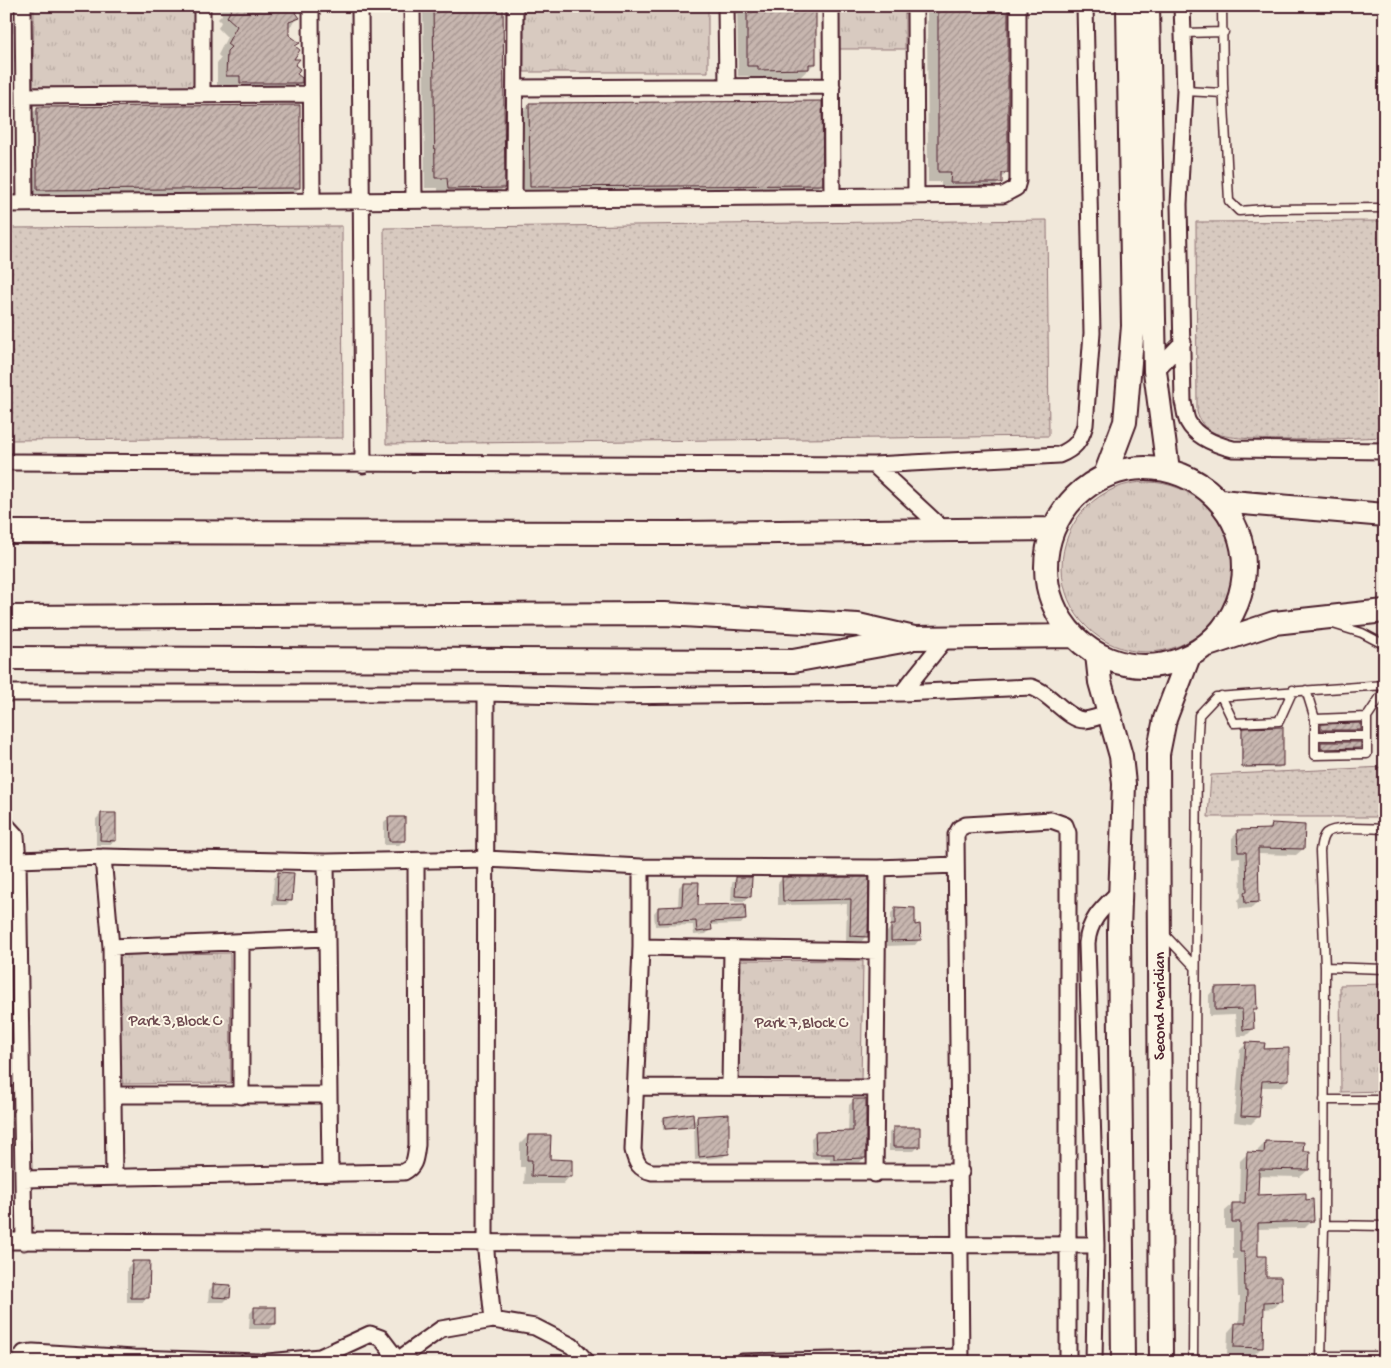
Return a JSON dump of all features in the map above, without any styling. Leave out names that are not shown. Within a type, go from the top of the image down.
[{"type":"main road","points":[[1105,475],[1126,422],[1133,326],[1128,6]]},
{"type":"main road","points":[[1148,6],[1155,372],[1168,470]]},
{"type":"main road","points":[[1197,651],[1228,621],[1240,592],[1245,562],[1241,536],[1234,519],[1220,501],[1207,489],[1187,476],[1168,470],[1140,467],[1105,475],[1084,487],[1065,507],[1052,529],[1046,554],[1048,592],[1057,615],[1072,636],[1107,660],[1135,666],[1152,666],[1177,661],[1197,651],[1274,623],[1385,611]]},
{"type":"main road","points":[[1220,501],[1385,515]]},
{"type":"main road","points":[[6,532],[682,533],[1052,529]]},
{"type":"main road","points":[[6,618],[665,614],[858,625],[914,638]]},
{"type":"main road","points":[[1324,618],[1385,624]]},
{"type":"main road","points":[[6,658],[793,661],[914,638],[1072,636]]},
{"type":"main road","name":"Second Meridian","points":[[1161,1362],[1157,790],[1160,735],[1197,651]]},
{"type":"main road","points":[[1097,654],[1100,682],[1123,767],[1119,930],[1123,1362]]},
{"type":"street","points":[[23,6],[25,204]]},
{"type":"street","points":[[202,6],[202,94]]},
{"type":"street","points":[[311,6],[312,200]]},
{"type":"street","points":[[360,6],[362,464]]},
{"type":"street","points":[[412,6],[414,199]]},
{"type":"street","points":[[514,199],[515,6]]},
{"type":"street","points":[[726,6],[726,86]]},
{"type":"street","points":[[831,6],[832,197]]},
{"type":"street","points":[[915,6],[916,196]]},
{"type":"street","points":[[6,204],[1003,195],[1016,188],[1018,181],[1018,6]]},
{"type":"street","points":[[6,462],[874,465],[1044,458],[1074,449],[1081,439],[1084,425],[1092,333],[1085,6]]},
{"type":"street","points":[[1182,6],[1185,91],[1179,204],[1183,402],[1188,422],[1203,437],[1218,445],[1233,449],[1385,452]]},
{"type":"street","points":[[515,88],[832,86]]},
{"type":"street","points":[[24,96],[311,94]]},
{"type":"street","points":[[1155,372],[1183,342]]},
{"type":"street","points":[[874,465],[944,530]]},
{"type":"street","points":[[902,693],[946,638]]},
{"type":"street","points":[[6,693],[486,692],[607,696],[902,693],[1031,687],[1041,690],[1073,717],[1080,720],[1109,713]]},
{"type":"street","points":[[486,692],[485,1242],[493,1320]]},
{"type":"street","points":[[742,1362],[961,1360],[961,1172],[956,835],[960,828],[966,825],[1051,820],[1065,825],[1068,833],[1068,1362]]},
{"type":"street","points":[[6,825],[16,836],[18,860],[24,1242]]},
{"type":"street","points":[[18,860],[103,858],[326,862],[486,859],[641,867],[878,868],[956,865]]},
{"type":"street","points":[[103,858],[111,947],[114,1177]]},
{"type":"street","points":[[23,1178],[404,1172],[414,1164],[417,1144],[416,860]]},
{"type":"street","points":[[326,862],[330,1172]]},
{"type":"street","points":[[641,867],[641,947],[637,1087],[633,1150],[635,1161],[642,1170],[652,1172],[874,1174],[961,1172]]},
{"type":"street","points":[[874,1174],[878,868]]},
{"type":"street","points":[[1094,1362],[1096,1245],[1088,930],[1100,911],[1120,891]]},
{"type":"street","points":[[111,947],[326,938]]},
{"type":"street","points":[[240,943],[241,1096]]},
{"type":"street","points":[[641,947],[877,951]]},
{"type":"street","points":[[730,1086],[732,949]]},
{"type":"street","points":[[637,1087],[875,1088]]},
{"type":"street","points":[[113,1095],[329,1095]]},
{"type":"street","points":[[6,1241],[1096,1245]]},
{"type":"street","points":[[268,1362],[320,1357],[370,1334],[381,1338],[396,1360],[441,1329],[493,1320],[534,1327],[572,1346],[587,1362]]},
{"type":"street","points":[[18,1362],[24,1353],[33,1352],[134,1360],[259,1362]]},
{"type":"lane","points":[[1222,6],[1224,32],[1223,93],[1229,201],[1239,211],[1265,208],[1385,208]]},
{"type":"lane","points":[[1183,32],[1224,32]]},
{"type":"lane","points":[[1185,91],[1223,93]]},
{"type":"lane","points":[[1324,618],[1385,645]]},
{"type":"lane","points":[[1192,1362],[1196,748],[1199,715],[1208,703],[1221,696],[1385,685]]},
{"type":"lane","points":[[1221,696],[1234,723],[1279,721],[1293,690]]},
{"type":"lane","points":[[1306,690],[1315,719],[1316,754],[1367,754],[1367,717],[1385,690]]},
{"type":"lane","points":[[1315,719],[1367,717]]},
{"type":"lane","points":[[1315,736],[1367,736]]},
{"type":"lane","points":[[1385,829],[1336,829],[1327,832],[1322,840],[1320,851],[1325,967],[1324,1225],[1321,1359],[1385,1356]]},
{"type":"lane","points":[[1157,926],[1195,967]]},
{"type":"lane","points":[[1325,967],[1385,968]]},
{"type":"lane","points":[[1324,1100],[1385,1100]]},
{"type":"lane","points":[[1324,1225],[1385,1226]]},
{"type":"green space","points":[[6,6],[12,6],[12,33],[6,33]]},
{"type":"green space","points":[[34,6],[196,6],[195,87],[33,87]]},
{"type":"green space","points":[[524,6],[708,6],[708,72],[524,72]]},
{"type":"green space","points":[[839,6],[905,6],[905,49],[839,49]]},
{"type":"green space","points":[[1047,220],[1049,436],[386,444],[384,228]]},
{"type":"green space","points":[[1385,221],[1385,437],[1269,440],[1226,436],[1213,432],[1204,426],[1197,412],[1196,222]]},
{"type":"green space","points":[[342,226],[343,438],[6,440],[6,228]]},
{"type":"green space","points":[[1155,482],[1180,488],[1201,501],[1213,513],[1229,542],[1232,567],[1231,584],[1226,600],[1213,621],[1201,633],[1172,649],[1139,652],[1114,646],[1093,633],[1081,621],[1065,592],[1062,559],[1068,534],[1081,513],[1093,501],[1122,485]]},
{"type":"green space","points":[[1385,767],[1385,817],[1208,817],[1211,775]]},
{"type":"green space","name":"Park 3,Block C","points":[[230,953],[231,1083],[121,1084],[120,955]]},
{"type":"green space","name":"Park 7,Block C","points":[[740,960],[863,961],[861,1081],[738,1080]]},
{"type":"green space","points":[[1385,984],[1385,1091],[1341,1092],[1340,985]]},
{"type":"building","points":[[233,6],[291,6],[300,18],[289,22],[289,35],[300,43],[295,46],[300,50],[294,59],[300,59],[295,65],[300,69],[297,74],[302,78],[302,83],[240,83],[240,76],[226,76],[227,51],[231,47],[227,44],[237,26],[227,17]]},
{"type":"building","points":[[433,6],[503,6],[505,188],[448,189],[447,178],[435,178]]},
{"type":"building","points":[[747,6],[816,6],[816,64],[809,64],[809,69],[758,70],[758,66],[747,66]]},
{"type":"building","points":[[938,6],[1008,6],[1008,173],[1002,173],[1002,183],[950,183],[951,172],[938,172]]},
{"type":"building","points":[[822,101],[823,185],[530,187],[529,103]]},
{"type":"building","points":[[300,105],[300,188],[37,190],[37,107]]},
{"type":"building","points":[[1361,723],[1361,730],[1321,730],[1321,724]]},
{"type":"building","points":[[1283,727],[1283,766],[1242,767],[1242,728]]},
{"type":"building","points":[[1321,742],[1361,742],[1361,748],[1321,749]]},
{"type":"building","points":[[101,813],[116,813],[116,841],[100,840]]},
{"type":"building","points":[[388,817],[405,817],[405,841],[389,841]]},
{"type":"building","points":[[1272,823],[1305,825],[1304,849],[1258,848],[1259,902],[1245,903],[1244,892],[1247,892],[1246,852],[1238,852],[1237,830],[1271,829]]},
{"type":"building","points":[[278,872],[294,873],[292,901],[277,900]]},
{"type":"building","points":[[736,877],[752,877],[751,897],[735,896]]},
{"type":"building","points":[[782,877],[869,877],[868,937],[850,936],[851,899],[783,901]]},
{"type":"building","points":[[683,882],[699,882],[698,905],[745,904],[746,920],[711,922],[712,930],[697,932],[696,921],[658,923],[658,907],[682,906]]},
{"type":"building","points":[[895,907],[915,908],[915,925],[920,924],[921,940],[891,941],[891,925],[895,925]]},
{"type":"building","points":[[1256,986],[1257,1009],[1253,1009],[1254,1029],[1243,1030],[1242,1009],[1215,1010],[1215,987]]},
{"type":"building","points":[[1246,1042],[1265,1043],[1264,1049],[1289,1048],[1289,1080],[1262,1081],[1259,1117],[1241,1116]]},
{"type":"building","points":[[853,1099],[866,1099],[866,1158],[834,1159],[834,1154],[816,1154],[815,1132],[853,1131]]},
{"type":"building","points":[[693,1113],[694,1127],[665,1129],[664,1117]]},
{"type":"building","points":[[729,1114],[729,1154],[699,1157],[697,1116]]},
{"type":"building","points":[[893,1127],[920,1127],[920,1147],[893,1147]]},
{"type":"building","points":[[528,1135],[551,1135],[550,1159],[572,1160],[572,1177],[531,1176],[532,1160],[527,1160]]},
{"type":"building","points":[[1265,1141],[1304,1142],[1303,1151],[1310,1151],[1309,1170],[1259,1169],[1258,1195],[1306,1193],[1306,1200],[1313,1199],[1314,1221],[1258,1223],[1258,1256],[1266,1256],[1266,1277],[1281,1277],[1282,1301],[1264,1302],[1263,1348],[1234,1347],[1235,1323],[1246,1323],[1247,1291],[1245,1291],[1244,1252],[1240,1252],[1240,1222],[1232,1222],[1232,1203],[1245,1203],[1247,1152],[1264,1153]]},
{"type":"building","points":[[132,1261],[150,1261],[149,1298],[131,1298]]},
{"type":"building","points":[[213,1284],[231,1285],[230,1298],[213,1297]]},
{"type":"building","points":[[254,1307],[276,1307],[276,1324],[254,1324]]}]
